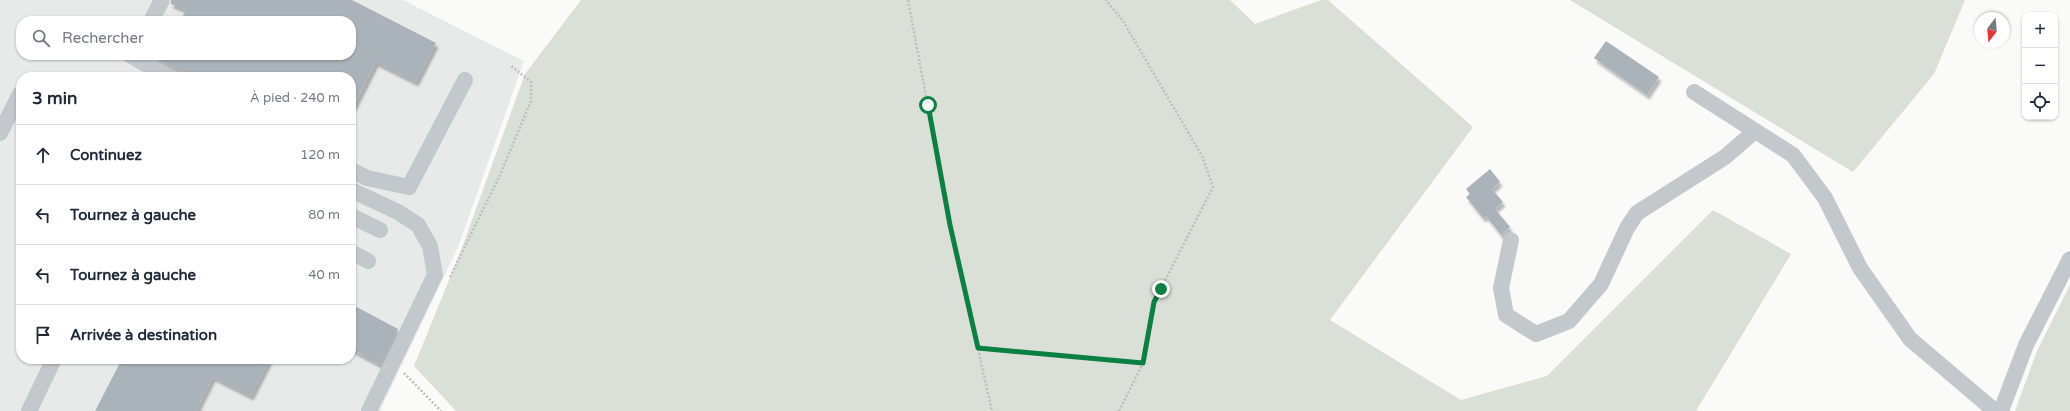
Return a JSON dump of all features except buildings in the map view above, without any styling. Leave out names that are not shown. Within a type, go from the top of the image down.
[{"type":"street","points":[[154,16],[162,0]]},
{"type":"street","points":[[139,60],[159,72]]},
{"type":"street","points":[[356,172],[367,178],[409,187],[465,80]]},
{"type":"street","points":[[1694,92],[1793,155],[1825,198],[1860,268],[1910,339],[1995,411]]},
{"type":"street","points":[[0,133],[5,110],[16,98]]},
{"type":"street","points":[[1511,240],[1501,288],[1506,316],[1536,334],[1569,321],[1601,284],[1627,228],[1637,214],[1725,157],[1755,131]]},
{"type":"street","points":[[356,192],[398,212],[418,225],[430,246],[435,275],[369,411]]},
{"type":"street","points":[[356,218],[380,230]]},
{"type":"street","points":[[356,255],[368,261]]},
{"type":"street","points":[[2002,411],[2026,344],[2070,259]]},
{"type":"street","points":[[29,411],[52,364]]},
{"type":"path","points":[[908,0],[950,225],[992,411]]},
{"type":"path","points":[[1106,0],[1123,21],[1198,150],[1213,186],[1154,302],[1143,363],[1120,411]]},
{"type":"path","points":[[448,281],[500,175],[531,101],[531,82],[510,64]]},
{"type":"path","points":[[978,348],[1143,363]]},
{"type":"path","points":[[407,366],[404,373],[441,411]]},
{"type":"shaded area","points":[[0,0],[403,0],[524,61],[458,247],[380,411],[0,411]]},
{"type":"shaded area","points":[[581,0],[1230,0],[1255,24],[1321,0],[1328,0],[1473,127],[1330,320],[1461,400],[1547,376],[1713,210],[1791,254],[1696,411],[456,411],[414,366],[460,253],[525,74]]},
{"type":"shaded area","points":[[1570,0],[1965,0],[1934,74],[1853,172]]},
{"type":"shaded area","points":[[2070,285],[2070,411],[2015,411],[2037,351]]},
{"type":"route","points":[[928,105],[950,225],[978,348],[1143,363],[1154,302],[1161,289]]}]
